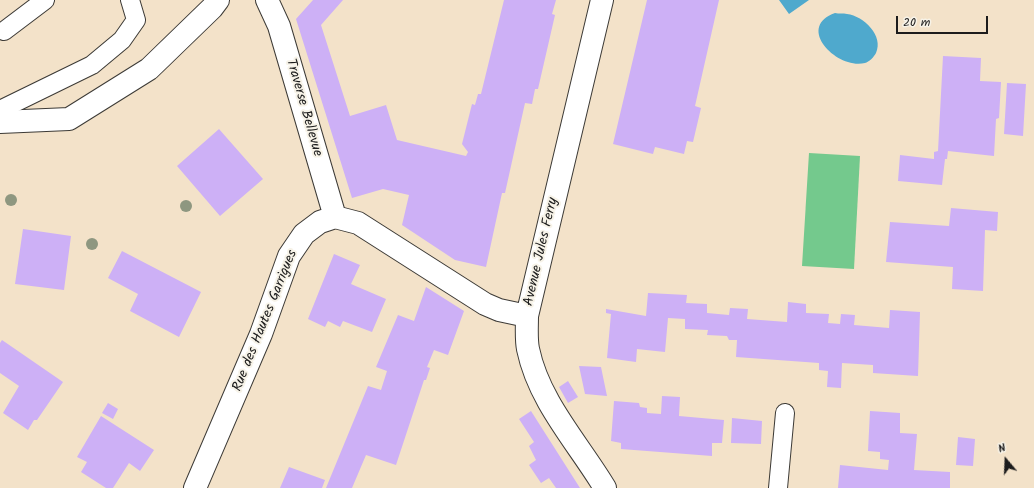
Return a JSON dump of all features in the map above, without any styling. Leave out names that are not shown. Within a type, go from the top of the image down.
[{"type":"street","points":[[0,122],[69,119],[149,69],[212,8],[218,0]]},
{"type":"street","name":"Traverse Bellevue","points":[[267,0],[279,26],[335,217]]},
{"type":"street","name":"Avenue Jules Ferry","points":[[602,0],[527,316],[528,348],[535,374],[547,401],[605,488]]},
{"type":"street","points":[[335,217],[358,223],[423,263],[485,304],[499,310],[527,316]]},
{"type":"street","name":"Rue des Hautes Garrigues","points":[[195,488],[261,334],[289,256],[304,234],[320,222],[335,217]]},
{"type":"lane","points":[[4,31],[45,0]]},
{"type":"lane","points":[[0,110],[92,65],[122,40],[136,20],[130,0]]},
{"type":"lane","points":[[778,488],[785,413]]},
{"type":"green space","points":[[809,153],[860,156],[854,269],[802,266]]},
{"type":"water","points":[[779,0],[809,0],[789,14]]},
{"type":"water","points":[[835,13],[853,16],[866,23],[871,28],[875,34],[878,47],[875,55],[868,62],[854,63],[843,60],[824,46],[820,37],[819,28],[824,19]]},
{"type":"building","points":[[313,0],[343,0],[321,25],[350,116],[386,105],[397,140],[466,156],[468,152],[462,144],[472,104],[475,105],[478,94],[481,94],[504,0],[556,0],[552,14],[555,15],[538,89],[535,89],[532,104],[525,103],[505,193],[502,193],[486,267],[455,260],[402,225],[409,195],[383,189],[352,198],[296,19]]},
{"type":"building","points":[[647,0],[719,0],[695,106],[701,108],[693,142],[687,141],[684,154],[655,147],[653,154],[613,144]]},
{"type":"building","points":[[943,56],[981,58],[980,81],[1001,82],[999,118],[996,119],[994,156],[948,151],[947,159],[945,159],[942,185],[898,181],[900,155],[934,159],[934,152],[938,151]]},
{"type":"building","points":[[1007,83],[1026,84],[1023,136],[1004,134]]},
{"type":"building","points":[[219,129],[263,179],[220,216],[177,166]]},
{"type":"building","points":[[951,208],[998,212],[997,231],[985,230],[983,291],[952,289],[953,267],[886,262],[890,222],[949,226]]},
{"type":"building","points":[[23,229],[71,236],[64,290],[15,284]]},
{"type":"building","points":[[122,251],[201,292],[179,337],[130,311],[138,294],[108,278]]},
{"type":"building","points":[[334,254],[360,265],[351,284],[386,299],[372,332],[343,321],[340,327],[328,321],[325,327],[308,319]]},
{"type":"building","points":[[426,287],[464,311],[448,355],[434,350],[427,367],[430,368],[426,380],[424,380],[396,465],[366,455],[352,488],[326,488],[368,386],[381,390],[387,371],[376,367],[398,315],[414,321]]},
{"type":"building","points":[[648,293],[687,295],[686,303],[707,304],[707,313],[729,315],[730,308],[748,309],[747,319],[787,322],[788,302],[806,304],[806,313],[829,314],[828,323],[840,324],[841,314],[855,315],[854,325],[889,328],[890,310],[920,312],[918,376],[873,373],[873,365],[842,363],[841,388],[827,387],[828,371],[819,370],[819,363],[736,357],[737,340],[729,340],[727,336],[707,335],[708,330],[685,329],[685,319],[668,318],[665,352],[637,349],[636,362],[607,358],[611,314],[606,313],[606,309],[646,316]]},
{"type":"building","points":[[2,340],[63,382],[37,420],[34,420],[28,430],[3,413],[19,386],[0,373],[0,343]]},
{"type":"building","points":[[579,366],[601,367],[607,396],[585,394]]},
{"type":"building","points":[[568,381],[578,397],[568,403],[559,387]]},
{"type":"building","points":[[662,396],[680,397],[679,416],[724,420],[722,443],[712,443],[712,456],[621,449],[621,443],[611,441],[614,401],[639,403],[640,407],[647,408],[647,413],[661,414]]},
{"type":"building","points":[[108,403],[118,409],[113,419],[102,413]]},
{"type":"building","points":[[531,411],[580,488],[556,488],[549,478],[541,483],[529,465],[536,460],[529,446],[534,442],[519,419]]},
{"type":"building","points":[[870,411],[900,413],[900,433],[917,434],[914,470],[950,472],[950,488],[838,488],[840,465],[888,470],[889,460],[880,459],[880,452],[868,451]]},
{"type":"building","points":[[101,416],[154,450],[140,471],[129,463],[113,488],[106,488],[81,472],[87,462],[77,457]]},
{"type":"building","points":[[732,418],[762,421],[761,444],[731,443]]},
{"type":"building","points":[[958,437],[975,439],[973,466],[956,465]]},
{"type":"building","points":[[289,467],[325,480],[322,488],[280,488]]}]
